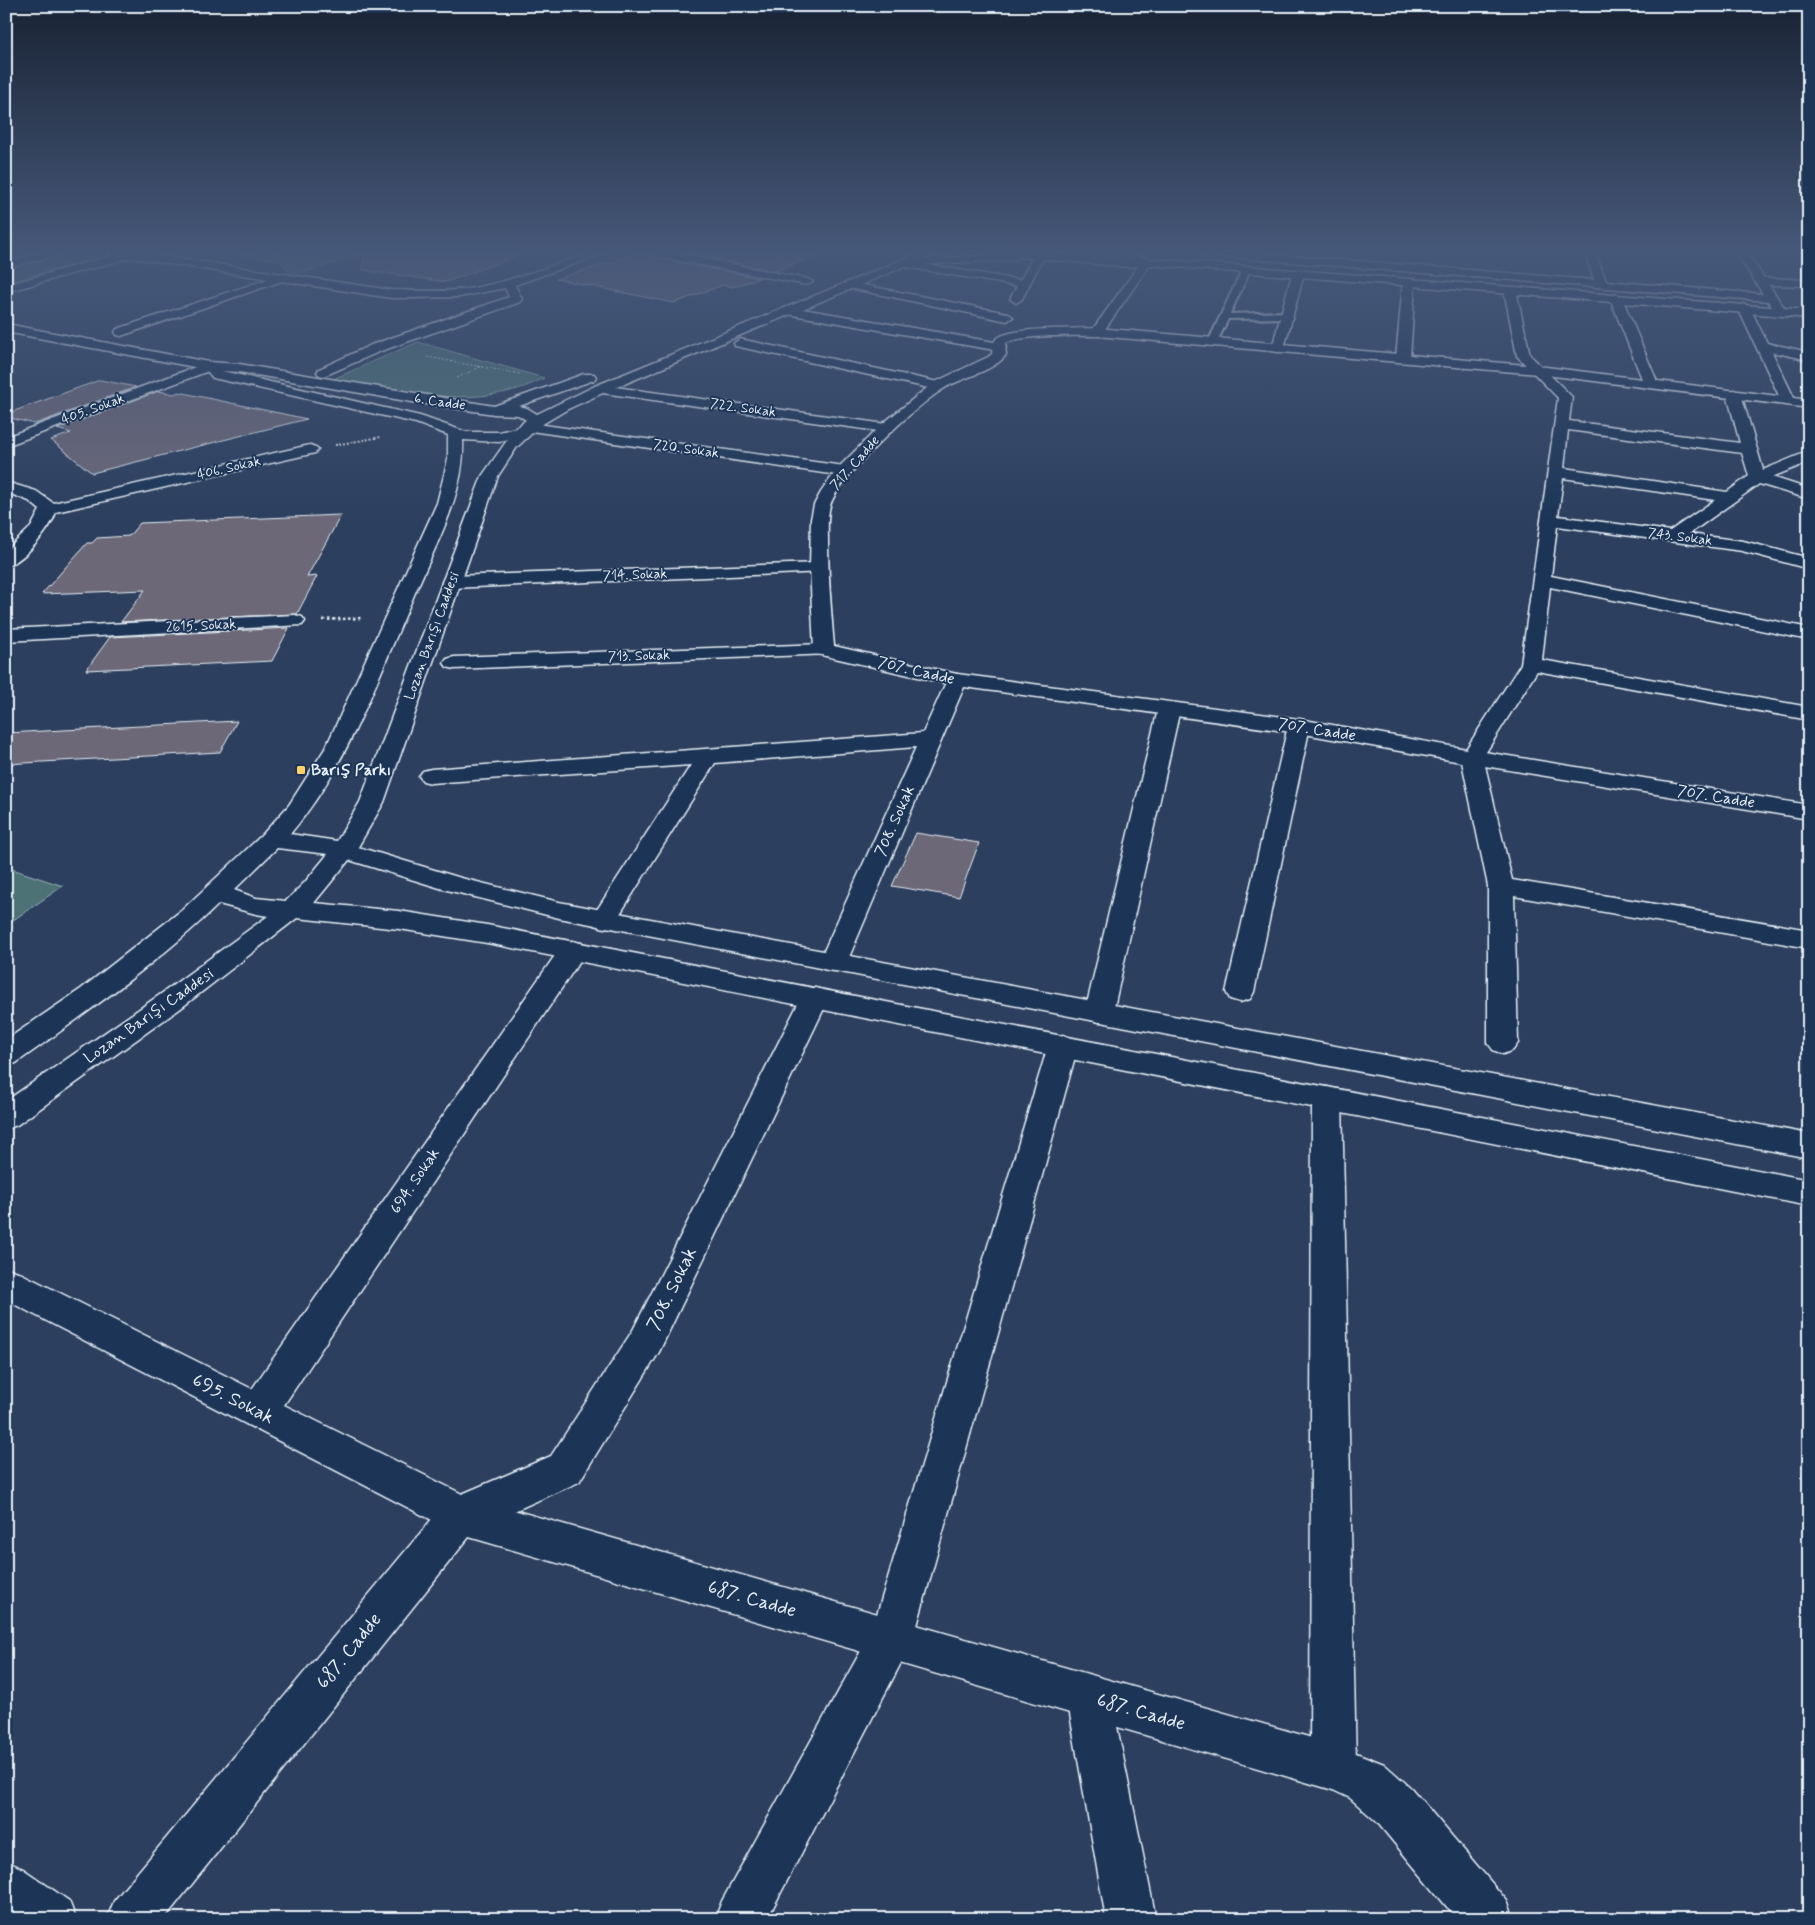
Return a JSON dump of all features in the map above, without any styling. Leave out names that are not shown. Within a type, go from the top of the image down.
[{"type":"street","name":"6. Cadde","points":[[80,342],[209,366],[239,368],[494,410]]},
{"type":"street","points":[[324,372],[394,342]]},
{"type":"street","name":"Lozan Barışı Caddesi","points":[[655,352],[682,342]]},
{"type":"street","name":"Lozan Barışı Caddesi","points":[[455,434],[474,438],[499,437],[522,431],[564,406],[600,389],[711,342]]},
{"type":"street","points":[[987,342],[1001,344],[1006,342]]},
{"type":"street","points":[[1213,342],[1538,370],[1809,404]]},
{"type":"street","points":[[1278,348],[1280,342]]},
{"type":"street","points":[[1403,358],[1404,342]]},
{"type":"street","points":[[1503,1043],[1501,886],[1472,757],[1531,664],[1565,397],[1524,356],[1521,342]]},
{"type":"street","points":[[1633,342],[1650,384]]},
{"type":"street","points":[[1760,342],[1788,400]]},
{"type":"street","points":[[740,343],[938,386]]},
{"type":"street","name":"717. Cadde","points":[[824,650],[819,568],[822,505],[844,471],[886,428],[938,386],[981,368],[993,360],[999,355],[1001,344]]},
{"type":"street","points":[[1762,346],[1809,356]]},
{"type":"street","name":"6. Cadde","points":[[209,366],[218,375],[400,415],[420,420],[455,434]]},
{"type":"street","name":"405. Sokak","points":[[6,442],[209,366]]},
{"type":"street","points":[[6,1055],[91,996],[156,945],[217,892],[271,840],[298,809],[337,747],[445,504],[456,459],[455,434],[473,420],[494,410],[600,373]]},
{"type":"street","name":"722. Sokak","points":[[600,389],[886,428]]},
{"type":"street","points":[[1734,394],[1757,478]]},
{"type":"street","points":[[494,410],[512,410],[529,414],[533,418],[533,422],[529,427]]},
{"type":"street","points":[[1562,425],[1749,448]]},
{"type":"street","name":"Lozan Barışı Caddesi","points":[[6,1117],[195,984],[289,911],[325,876],[343,851],[372,802],[490,476],[504,453],[529,427]]},
{"type":"street","name":"720. Sokak","points":[[529,427],[844,471]]},
{"type":"street","name":"406. Sokak","points":[[49,509],[310,450]]},
{"type":"street","points":[[1674,536],[1757,478],[1809,456]]},
{"type":"street","points":[[1556,472],[1730,498]]},
{"type":"street","points":[[1757,478],[1809,494]]},
{"type":"street","points":[[6,488],[29,493],[43,501],[49,509],[47,518],[39,528],[6,561]]},
{"type":"street","name":"743. Sokak","points":[[1549,520],[1743,546],[1809,564]]},
{"type":"street","name":"714. Sokak","points":[[451,582],[819,568]]},
{"type":"street","points":[[1542,580],[1809,634]]},
{"type":"street","name":"2615. Sokak","points":[[6,635],[296,621]]},
{"type":"street","name":"713. Sokak","points":[[454,663],[824,650]]},
{"type":"street","name":"707. Cadde","points":[[824,650],[957,680],[1299,726],[1472,757],[1809,812]]},
{"type":"street","points":[[1531,664],[1809,714]]},
{"type":"street","name":"708. Sokak","points":[[833,962],[957,680]]},
{"type":"street","points":[[1099,1012],[1169,708]]},
{"type":"street","points":[[1240,992],[1299,726]]},
{"type":"street","points":[[431,776],[708,758],[931,739]]},
{"type":"street","points":[[604,918],[708,758]]},
{"type":"street","points":[[271,840],[296,840],[324,844],[442,881],[559,910],[1809,1146]]},
{"type":"street","points":[[1501,886],[1809,939]]},
{"type":"street","points":[[217,892],[233,900],[256,906],[289,911],[399,920],[573,950],[1809,1193]]},
{"type":"street","name":"694. Sokak","points":[[258,1412],[573,950]]},
{"type":"street","name":"708. Sokak","points":[[460,1515],[566,1469],[646,1341],[815,998]]},
{"type":"street","points":[[740,1919],[891,1640],[1063,1046]]},
{"type":"street","points":[[1327,1098],[1333,1767]]},
{"type":"street","name":"695. Sokak","points":[[6,1283],[460,1515]]},
{"type":"street","name":"687. Cadde","points":[[132,1919],[460,1515],[1333,1767],[1367,1782],[1394,1805],[1489,1919]]},
{"type":"street","points":[[1089,1697],[1131,1919]]},
{"type":"street","points":[[6,1886],[50,1919]]},
{"type":"path","points":[[376,348],[526,375]]},
{"type":"path","points":[[310,450],[383,437]]},
{"type":"path","points":[[296,621],[395,616]]},
{"type":"green space","points":[[418,342],[544,378],[519,389],[466,397],[412,393],[331,380]]},
{"type":"green space","points":[[6,867],[63,886],[6,925]]},
{"type":"building","points":[[100,380],[136,387],[35,424],[6,417],[6,414]]},
{"type":"building","points":[[159,391],[174,394],[179,392],[307,419],[92,473],[51,440],[71,433],[57,429]]},
{"type":"building","points":[[341,515],[307,577],[317,576],[297,614],[121,622],[145,590],[42,594],[87,543],[92,543],[97,538],[129,536],[140,523]]},
{"type":"building","points":[[289,628],[272,661],[86,670],[110,637]]},
{"type":"building","points":[[237,721],[220,752],[6,764],[6,733]]},
{"type":"building","points":[[916,833],[979,843],[959,897],[892,886]]},
{"type":"place","name":"Barış Parkı","points":[[301,770]]}]
